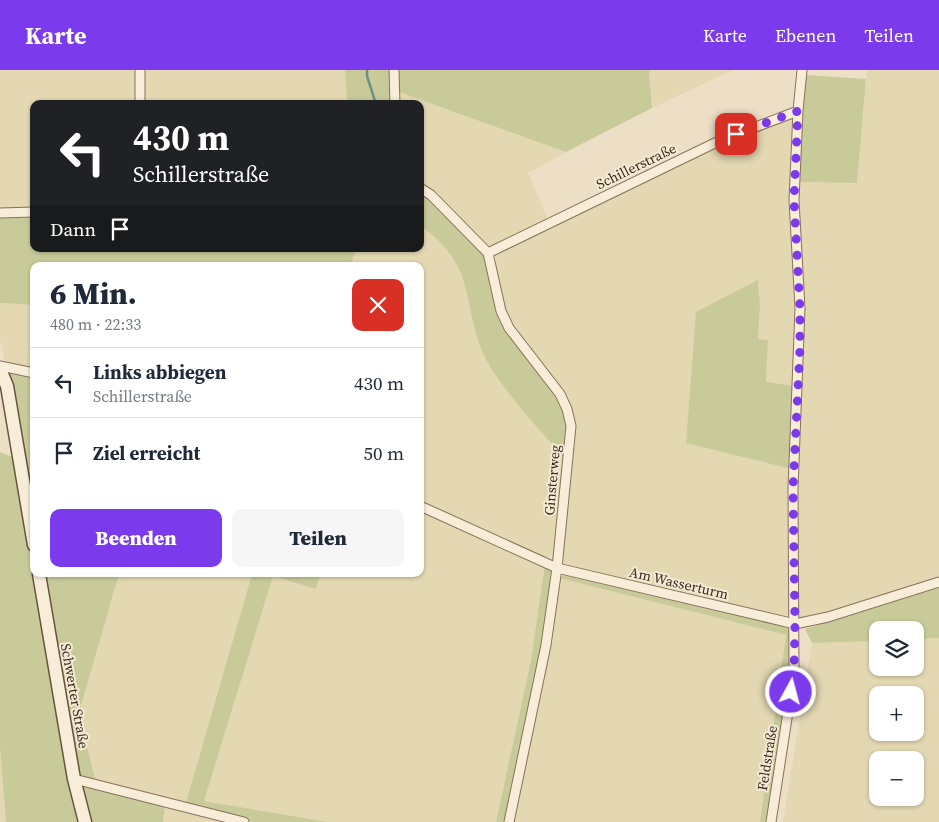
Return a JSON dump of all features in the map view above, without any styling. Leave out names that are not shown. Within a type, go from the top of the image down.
[{"type":"main road","points":[[0,368],[6,386],[30,522]]},
{"type":"main road","name":"Schwerter Straße","points":[[40,577],[74,779],[85,822]]},
{"type":"street","points":[[140,70],[140,100]]},
{"type":"street","points":[[394,70],[395,100]]},
{"type":"street","name":"Feldstraße","points":[[771,822],[794,673],[793,488],[800,324],[794,200],[802,70]]},
{"type":"street","name":"Schillerstraße","points":[[488,253],[721,140],[798,111]]},
{"type":"street","points":[[424,191],[431,195],[488,253]]},
{"type":"street","points":[[0,213],[30,212]]},
{"type":"street","name":"Ginsterweg","points":[[488,253],[501,311],[509,328],[560,394],[567,409],[571,426],[557,568],[546,645],[509,822]]},
{"type":"street","points":[[0,368],[30,372]]},
{"type":"street","name":"Am Wasserturm","points":[[424,508],[557,568],[795,624],[828,617],[939,582]]},
{"type":"street","points":[[74,779],[244,822]]},
{"type":"shaded area","points":[[0,70],[139,70],[139,100],[30,100],[30,210],[0,211]]},
{"type":"shaded area","points":[[141,70],[345,70],[347,100],[142,100]]},
{"type":"shaded area","points":[[649,70],[733,70],[652,108]]},
{"type":"shaded area","points":[[867,70],[939,70],[939,579],[802,619],[797,612],[793,488],[800,349],[798,182],[857,183]]},
{"type":"shaded area","points":[[396,91],[421,100],[396,100]]},
{"type":"shaded area","points":[[424,101],[566,152],[528,173],[549,222],[489,251],[424,190]]},
{"type":"shaded area","points":[[787,118],[793,121],[798,309],[795,386],[766,383],[768,340],[758,339],[760,306],[758,280],[686,443],[791,469],[790,613],[783,618],[569,568],[562,564],[560,557],[573,425],[511,327],[504,310],[496,263],[497,255],[721,144]]},
{"type":"shaded area","points":[[424,229],[434,235],[454,258],[468,292],[474,325],[481,348],[491,367],[521,408],[565,459],[556,546],[553,555],[546,558],[424,506],[424,262],[351,262],[355,252],[424,252]]},
{"type":"shaded area","points":[[0,303],[30,305],[30,370],[5,363],[0,338]]},
{"type":"shaded area","points":[[424,510],[545,564],[531,660],[496,822],[328,822],[204,801],[273,577],[315,588],[319,577],[424,577]]},
{"type":"shaded area","points":[[118,577],[251,577],[185,806],[96,783],[79,714]]},
{"type":"shaded area","points":[[559,578],[786,635],[760,822],[511,822]]},
{"type":"shaded area","points":[[939,638],[939,822],[783,822],[812,643],[869,641],[869,676],[924,676],[924,639]]},
{"type":"shaded area","points":[[0,747],[6,822],[0,822]]},
{"type":"shaded area","points":[[165,804],[239,822],[163,822]]},
{"type":"green space","points":[[345,70],[393,70],[394,100],[347,100]]},
{"type":"green space","points":[[396,70],[649,70],[652,108],[566,152],[396,91]]},
{"type":"green space","points":[[806,75],[866,79],[857,183],[798,182]]},
{"type":"green space","points":[[424,193],[486,255],[499,312],[563,404],[568,428],[565,459],[517,404],[491,368],[481,348],[461,275],[453,258],[440,242],[424,229]]},
{"type":"green space","points":[[30,214],[30,252],[355,252],[351,262],[30,262],[30,305],[0,303],[0,216]]},
{"type":"green space","points":[[758,280],[760,306],[758,339],[768,340],[766,382],[795,386],[791,469],[686,443],[696,312]]},
{"type":"green space","points":[[7,369],[30,376],[30,503]]},
{"type":"green space","points":[[0,452],[15,458],[30,550],[30,577],[35,577],[82,822],[6,822],[0,747]]},
{"type":"green space","points":[[545,564],[553,571],[544,643],[506,822],[496,822],[531,660]]},
{"type":"green space","points":[[566,574],[787,626],[790,629],[791,673],[768,822],[760,822],[786,635],[559,578]]},
{"type":"green space","points":[[42,577],[118,577],[79,713],[96,783],[76,778]]},
{"type":"green space","points":[[251,577],[273,577],[204,801],[328,822],[253,822],[185,806]]},
{"type":"green space","points":[[276,577],[319,577],[316,589]]},
{"type":"green space","points":[[939,587],[939,638],[924,639],[924,621],[869,621],[869,641],[812,643],[805,629]]},
{"type":"green space","points":[[78,782],[165,804],[163,822],[89,822]]},
{"type":"waterway","points":[[367,70],[375,100]]},
{"type":"route","points":[[736,134],[798,111],[794,200],[800,308],[800,349],[793,488],[795,624],[794,673],[791,692]]}]
